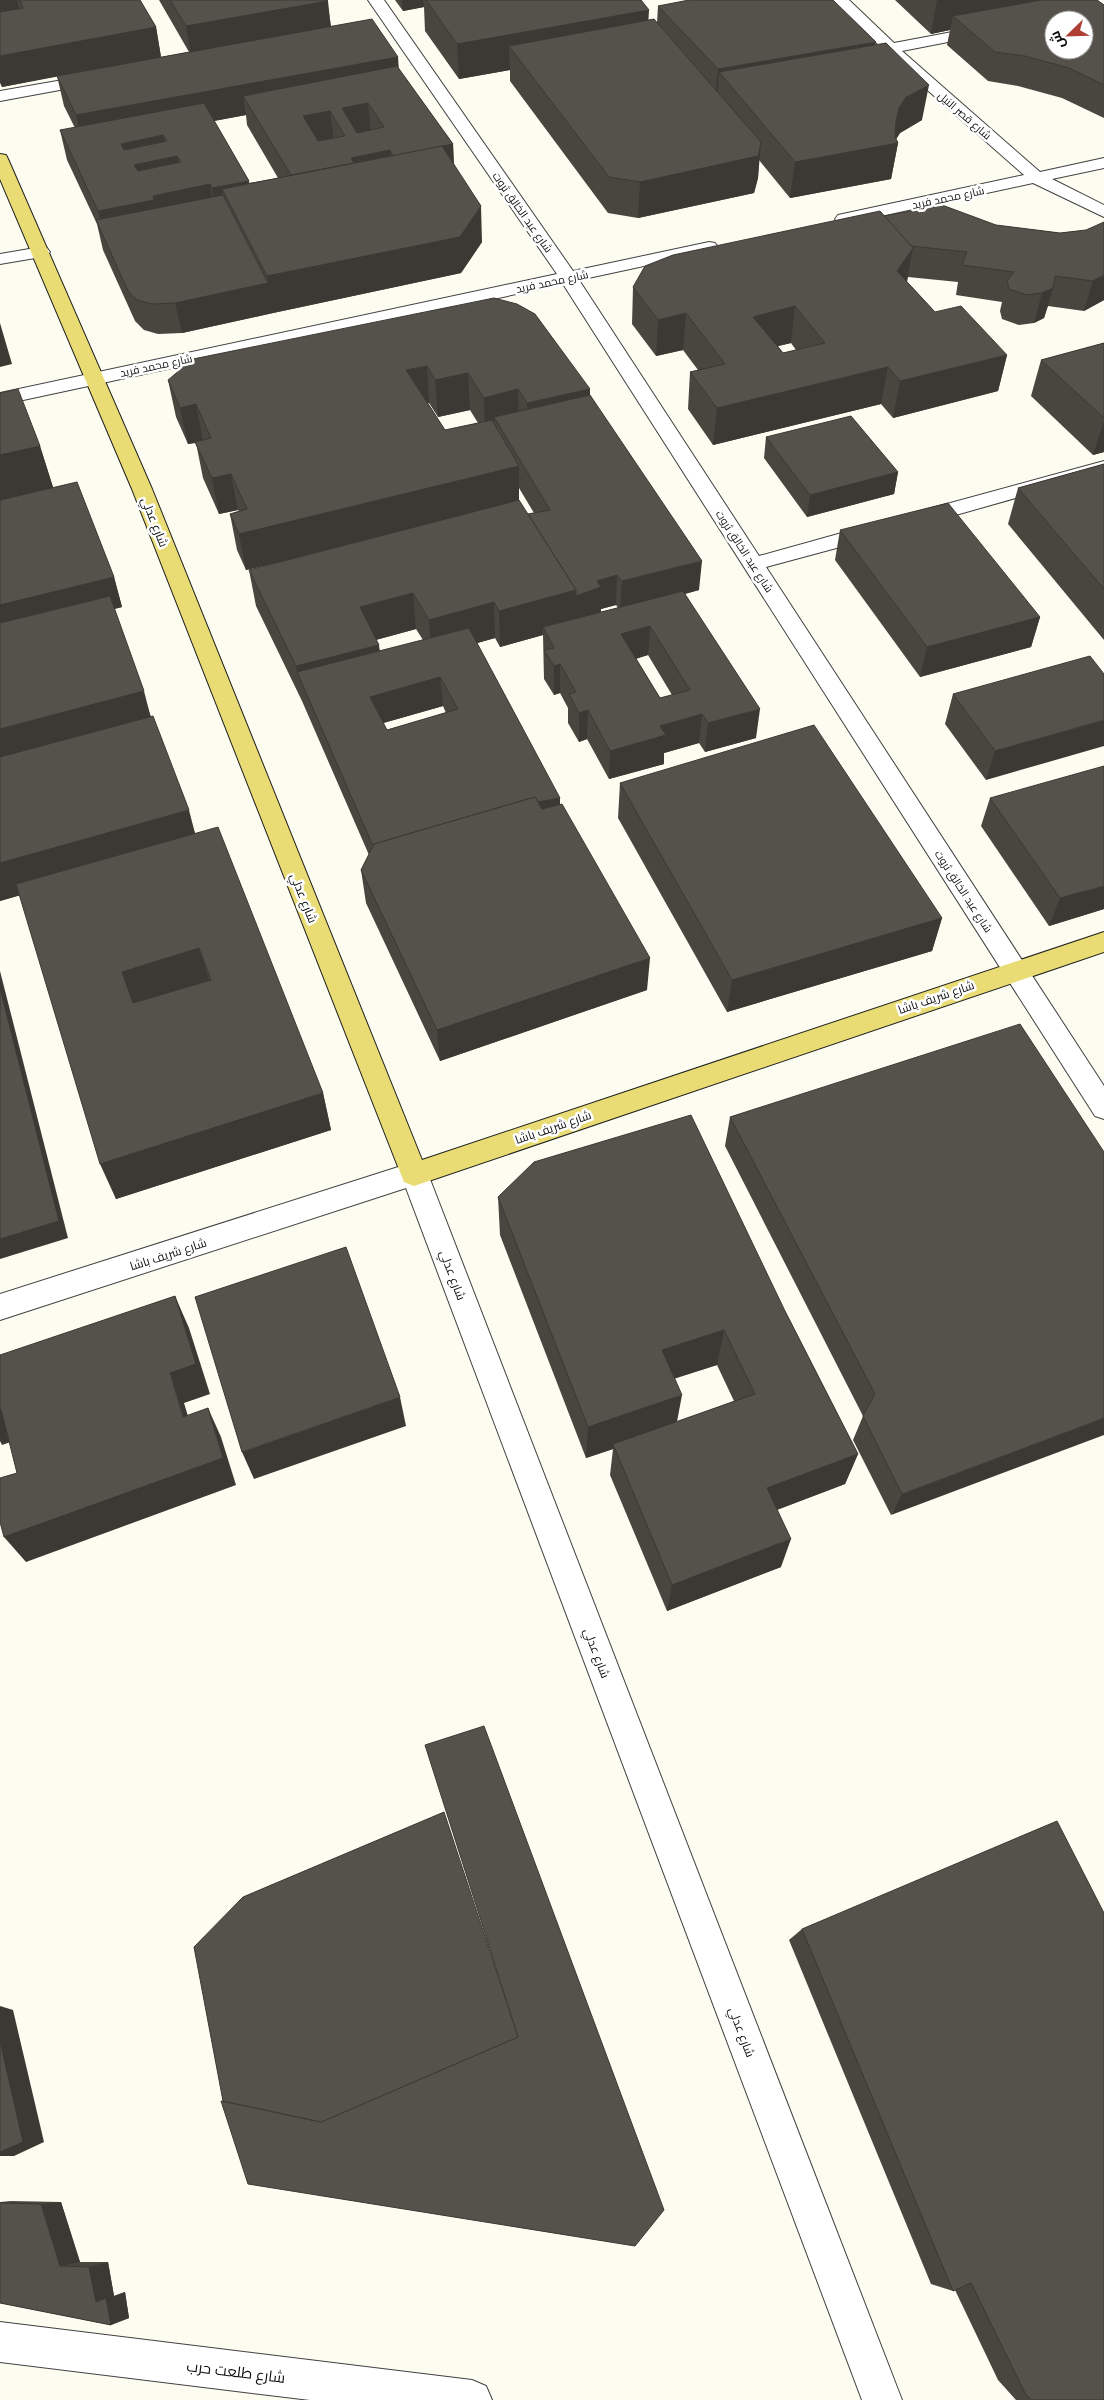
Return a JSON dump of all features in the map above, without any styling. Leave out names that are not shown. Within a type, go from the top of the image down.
[{"type":"main road","name":"شارع عدلي","points":[[0,159],[145,498],[414,1174]]},
{"type":"main road","name":"شارع شريف باشا","points":[[414,1174],[1015,970],[1104,942]]},
{"type":"street","name":"شارع عبد الخالق ثروت","points":[[376,0],[568,277],[1104,1108]]},
{"type":"street","name":"شارع قصر النيل","points":[[840,0],[890,48],[1038,179],[1104,212]]},
{"type":"street","points":[[890,48],[997,29]]},
{"type":"street","points":[[0,96],[115,76]]},
{"type":"street","name":"شارع محمد فريد","points":[[822,224],[1038,179],[1104,163]]},
{"type":"street","name":"شارع محمد فريد","points":[[0,399],[725,244]]},
{"type":"street","points":[[0,259],[41,252]]},
{"type":"street","points":[[753,564],[1104,467]]},
{"type":"street","name":"شارع شريف باشا","points":[[0,1307],[414,1174]]},
{"type":"street","name":"شارع عدلي","points":[[414,1174],[882,2400]]},
{"type":"street","name":"شارع طلعت حرب","points":[[0,2342],[472,2400]]},
{"type":"building","points":[[20,0],[140,0],[156,27],[0,56],[0,12],[23,8]]},
{"type":"building","points":[[170,0],[327,0],[328,1],[186,26]]},
{"type":"building","points":[[426,0],[641,0],[649,10],[457,44]]},
{"type":"building","points":[[689,0],[833,0],[876,42],[718,69],[658,6]]},
{"type":"building","points":[[1041,0],[1097,0],[1104,5],[1104,85],[1069,68],[1025,56],[995,52],[953,16]]},
{"type":"building","points":[[372,19],[398,57],[76,115],[57,76]]},
{"type":"building","points":[[654,19],[761,142],[758,156],[640,182],[609,177],[509,46]]},
{"type":"building","points":[[886,43],[929,85],[906,97],[899,108],[895,137],[898,143],[795,162],[719,72]]},
{"type":"building","points":[[397,66],[453,144],[393,156],[390,150],[351,158],[354,163],[291,175],[243,96]],"holes":[[[368,103],[384,127],[357,133],[342,108]],[[330,111],[345,136],[318,141],[303,116]]]},
{"type":"building","points":[[204,103],[249,181],[212,188],[210,184],[153,196],[154,200],[98,211],[60,130]],"holes":[[[163,135],[167,141],[124,150],[121,144]],[[177,156],[181,162],[138,171],[134,165]]]},
{"type":"building","points":[[442,146],[481,206],[460,237],[267,276],[222,189]]},
{"type":"building","points":[[223,195],[268,283],[175,303],[152,304],[137,300],[128,291],[96,220]]},
{"type":"building","points":[[942,205],[996,225],[1060,233],[1086,230],[1104,222],[1104,275],[1093,281],[1055,276],[1053,288],[1042,293],[1027,295],[1009,289],[1007,281],[1014,272],[962,265],[967,252],[911,246],[884,216]]},
{"type":"building","points":[[880,211],[913,248],[897,271],[935,312],[961,306],[1007,355],[900,381],[888,367],[717,408],[690,372],[725,364],[686,313],[658,320],[633,287],[645,266],[673,255]],"holes":[[[795,306],[825,343],[783,353],[753,317]]]},
{"type":"building","points":[[494,298],[517,304],[535,314],[590,389],[527,403],[518,389],[484,398],[468,373],[435,380],[427,366],[406,370],[445,430],[492,420],[519,466],[239,534],[230,514],[247,509],[231,474],[212,478],[195,442],[211,438],[196,404],[180,408],[168,380],[193,359]]},
{"type":"building","points":[[1104,343],[1104,418],[1041,360]]},
{"type":"building","points":[[18,389],[40,446],[0,455],[0,393]]},
{"type":"building","points":[[590,395],[702,561],[622,581],[617,575],[597,581],[601,587],[576,596],[576,590],[528,514],[550,510],[494,417]]},
{"type":"building","points":[[851,416],[898,472],[810,495],[766,437]]},
{"type":"building","points":[[1104,464],[1104,589],[1018,488]]},
{"type":"building","points":[[77,482],[114,577],[0,605],[0,500]]},
{"type":"building","points":[[519,500],[576,590],[499,611],[494,602],[429,620],[413,593],[360,607],[379,645],[296,666],[249,570]]},
{"type":"building","points":[[948,503],[1040,617],[927,647],[840,530]]},
{"type":"building","points":[[683,591],[760,709],[708,723],[702,714],[660,726],[666,735],[610,751],[588,710],[579,713],[569,694],[576,692],[560,664],[554,666],[544,650],[554,648],[543,627]],"holes":[[[650,626],[690,690],[660,698],[621,634]]]},
{"type":"building","points":[[110,596],[144,691],[0,729],[0,623]]},
{"type":"building","points":[[469,628],[560,798],[538,802],[535,797],[374,844],[373,846],[297,672]],"holes":[[[440,677],[458,709],[387,730],[370,697]]]},
{"type":"building","points":[[1090,656],[1104,674],[1104,720],[995,751],[953,694]]},
{"type":"building","points":[[153,716],[189,810],[0,863],[0,757]]},
{"type":"building","points":[[814,725],[942,918],[732,980],[620,783]]},
{"type":"building","points":[[1104,766],[1104,886],[1060,898],[990,798]]},
{"type":"building","points":[[535,797],[542,809],[562,804],[650,958],[437,1030],[361,870],[374,844]]},
{"type":"building","points":[[218,827],[323,1093],[100,1164],[16,884]],"holes":[[[199,948],[211,980],[133,1003],[122,972]]]},
{"type":"building","points":[[0,988],[59,1221],[0,1239]]},
{"type":"building","points":[[1020,1024],[1104,1152],[1104,1418],[902,1494],[863,1416],[875,1394],[730,1117]]},
{"type":"building","points":[[691,1115],[785,1311],[858,1454],[767,1488],[791,1539],[672,1585],[613,1444],[755,1394],[724,1330],[662,1350],[682,1395],[588,1427],[498,1197],[534,1162]]},
{"type":"building","points":[[346,1247],[400,1397],[242,1452],[195,1297]]},
{"type":"building","points":[[175,1296],[196,1364],[170,1373],[183,1417],[208,1408],[223,1458],[4,1537],[0,1522],[0,1478],[17,1473],[0,1410],[0,1355]]},
{"type":"building","points":[[484,1726],[664,2210],[635,2246],[248,2184],[221,2101],[321,2122],[518,2037],[425,1745]]},
{"type":"building","points":[[444,1812],[518,2037],[321,2122],[223,2101],[194,1947],[243,1897]]},
{"type":"building","points":[[1057,1821],[1104,1913],[1104,2400],[1031,2400],[1025,2393],[971,2283],[953,2291],[802,1929]]},
{"type":"building","points":[[0,2041],[23,2142],[0,2152]]},
{"type":"building","points":[[0,2203],[41,2204],[60,2266],[89,2267],[96,2302],[106,2298],[111,2325],[0,2303]]}]
